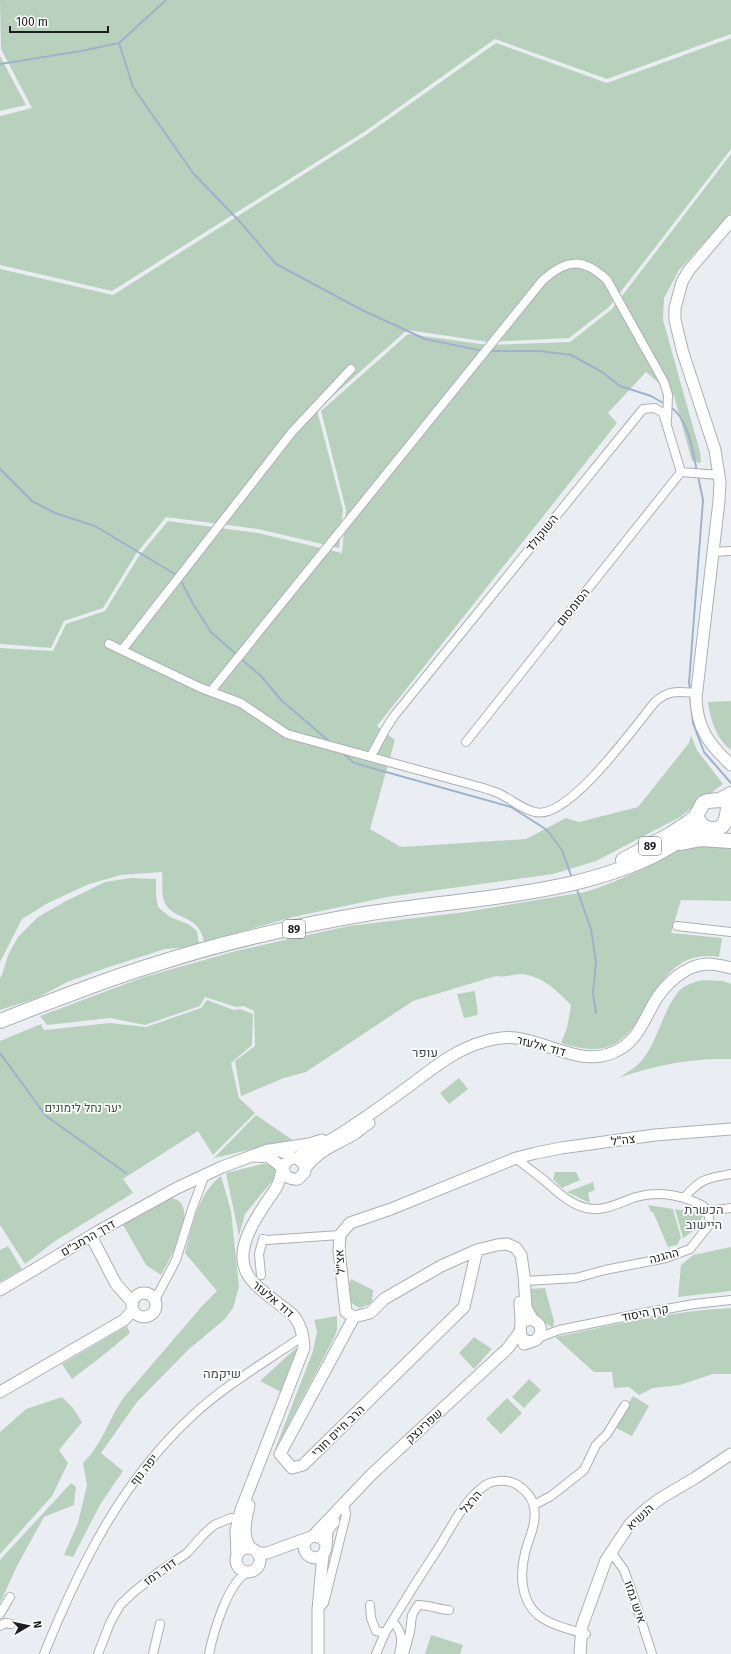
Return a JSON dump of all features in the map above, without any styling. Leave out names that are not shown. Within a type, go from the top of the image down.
[{"type":"highway","name":"89","points":[[0,1021],[156,964],[236,942],[366,914],[575,883],[627,868],[671,846],[702,827],[710,829],[724,825],[731,794]]},
{"type":"highway","name":"89","points":[[597,876],[618,862],[671,834],[689,822],[696,816],[704,803],[713,800],[727,810]]},
{"type":"highway","points":[[698,811],[699,821],[710,829]]},
{"type":"highway","points":[[671,846],[701,839],[731,842]]},
{"type":"street","points":[[731,221],[689,270],[682,282],[675,308],[675,320],[678,335],[715,450],[719,475],[719,501],[696,706],[702,730],[717,752],[731,765]]},
{"type":"street","points":[[211,691],[542,281],[558,267],[576,263],[586,265],[597,270],[607,280],[664,382],[668,395],[667,421],[681,472],[719,475]]},
{"type":"street","points":[[122,650],[292,432],[351,369]]},
{"type":"street","name":"השוקולד","points":[[371,756],[394,716],[643,409],[655,408],[659,410],[663,413],[667,421]]},
{"type":"street","name":"הסומסום","points":[[466,742],[681,472]]},
{"type":"street","points":[[713,552],[731,551]]},
{"type":"street","points":[[109,644],[211,691],[241,703],[286,734],[480,787],[500,794],[536,812],[546,813],[557,808],[587,784],[655,702],[662,696],[673,691],[697,692]]},
{"type":"street","points":[[710,829],[731,835]]},
{"type":"street","points":[[677,926],[731,932]]},
{"type":"street","name":"דוד אלעזר","points":[[295,1158],[310,1152],[350,1127],[401,1092],[449,1056],[471,1045],[487,1041],[520,1038],[578,1056],[594,1057],[610,1054],[620,1049],[634,1037],[660,993],[680,974],[699,965],[717,964],[731,968]]},
{"type":"street","name":"דוד אלעזר","points":[[305,1168],[314,1157],[327,1148],[355,1134],[452,1062],[462,1057],[488,1048],[510,1045],[527,1047],[576,1063],[605,1063],[624,1056],[639,1042],[666,998],[684,980],[701,972],[708,971],[731,976]]},
{"type":"street","name":"דרך הרמב\"ם","points":[[0,1290],[94,1234],[205,1174],[268,1150],[309,1144],[331,1137],[350,1127]]},
{"type":"street","name":"צה\"ל","points":[[516,1158],[576,1146],[656,1135],[731,1129]]},
{"type":"street","points":[[274,1149],[288,1154],[302,1161],[305,1168],[304,1175],[294,1180],[287,1177],[283,1168],[286,1161],[295,1158]]},
{"type":"street","name":"דרך הרמב\"ם","points":[[252,1156],[269,1157],[283,1168]]},
{"type":"street","points":[[516,1158],[566,1199],[584,1207],[595,1209],[610,1207],[650,1194],[671,1195],[684,1198],[703,1206],[708,1211],[731,1208]]},
{"type":"street","name":"אצ\"ל","points":[[354,1317],[346,1312],[339,1258],[340,1235],[350,1223],[391,1209],[516,1158]]},
{"type":"street","name":"דוד אלעזר","points":[[236,1557],[236,1530],[242,1519],[255,1477],[304,1348],[303,1331],[296,1317],[252,1283],[246,1273],[243,1260],[244,1247],[249,1232],[280,1183],[283,1168]]},
{"type":"street","points":[[94,1234],[116,1284],[147,1317],[151,1315],[156,1308],[155,1295],[166,1280],[176,1260],[205,1174]]},
{"type":"street","points":[[684,1198],[694,1186],[708,1178],[731,1174]]},
{"type":"street","name":"דוד אלעזר","points":[[261,1211],[286,1184],[294,1180]]},
{"type":"street","name":"ההגנה","points":[[524,1281],[576,1278],[605,1270],[666,1258],[690,1249],[710,1224],[708,1211]]},
{"type":"street","points":[[261,1275],[259,1254],[264,1238],[267,1240],[340,1235]]},
{"type":"street","points":[[354,1317],[370,1313],[384,1299],[441,1266],[477,1250],[497,1245],[512,1245],[518,1251],[523,1263],[526,1308],[541,1331],[534,1340],[523,1339],[520,1329],[519,1276],[516,1257],[510,1248],[497,1245]]},
{"type":"street","name":"הרב חיים חורי","points":[[354,1317],[280,1454],[292,1468],[303,1465],[464,1307],[477,1250]]},
{"type":"street","points":[[0,1392],[124,1320],[136,1306],[144,1293],[155,1295]]},
{"type":"street","name":"קרן היסוד","points":[[534,1340],[559,1330],[665,1308],[731,1300]]},
{"type":"street","points":[[520,1329],[526,1320],[536,1322]]},
{"type":"street","name":"קרן היסוד","points":[[536,1322],[549,1329],[559,1330]]},
{"type":"street","name":"שפרינצק","points":[[310,1537],[347,1503],[372,1475],[500,1356],[513,1343],[520,1329]]},
{"type":"street","name":"יפה נוף","points":[[44,1654],[90,1550],[121,1501],[155,1455],[192,1416],[212,1400],[303,1336]]},
{"type":"street","name":"שפרינצק","points":[[500,1356],[509,1350],[534,1340]]},
{"type":"street","points":[[584,1633],[561,1626],[538,1615],[529,1604],[523,1587],[521,1571],[525,1552],[534,1526],[534,1505],[551,1496],[584,1470],[596,1445],[607,1434],[625,1405]]},
{"type":"street","name":"הנשיא","points":[[580,1654],[588,1612],[606,1560],[630,1524],[645,1510],[731,1454]]},
{"type":"street","name":"הרצל","points":[[376,1654],[392,1621],[466,1504],[485,1485],[499,1480],[513,1482],[526,1490],[534,1505]]},
{"type":"street","points":[[318,1606],[324,1603],[346,1515],[347,1503]]},
{"type":"street","name":"שפרינצק","points":[[318,1606],[327,1531],[347,1503]]},
{"type":"street","name":"דוד אלעזר","points":[[242,1519],[248,1545],[254,1551]]},
{"type":"street","name":"דוד רמז","points":[[98,1654],[110,1623],[120,1605],[159,1572],[187,1553],[204,1534],[214,1526],[224,1520],[242,1519]]},
{"type":"street","points":[[310,1537],[304,1547],[316,1570],[318,1654]]},
{"type":"street","points":[[208,1654],[217,1624],[234,1585],[243,1574],[254,1571],[260,1565],[275,1556],[287,1552],[292,1551],[317,1558],[325,1549],[322,1538],[310,1537],[267,1553],[243,1549],[236,1557],[238,1567],[244,1572],[248,1572]]},
{"type":"street","points":[[254,1551],[260,1560],[260,1565]]},
{"type":"street","name":"איש גמזו","points":[[611,1552],[624,1570],[652,1654]]},
{"type":"street","points":[[0,1614],[10,1597]]},
{"type":"street","points":[[370,1605],[370,1618],[376,1631],[385,1633]]},
{"type":"street","points":[[404,1654],[410,1632],[412,1615],[418,1605],[427,1605],[438,1609],[449,1610]]},
{"type":"street","points":[[392,1621],[400,1629],[401,1637],[399,1654]]},
{"type":"street","points":[[0,1626],[5,1623],[11,1624]]},
{"type":"street","points":[[153,1654],[160,1624]]},
{"type":"street","name":"הנשיא","points":[[584,1633],[585,1654]]},
{"type":"green space","points":[[0,0],[731,0],[731,34],[607,79],[495,39],[364,132],[112,291],[0,265],[0,116],[32,108],[1,49]]},
{"type":"green space","points":[[731,38],[731,149],[609,307],[569,338],[489,342],[407,330],[317,410],[343,510],[339,548],[258,529],[166,517],[136,554],[103,608],[64,621],[51,648],[0,644],[0,269],[113,295],[366,135],[496,43],[607,83]]},
{"type":"green space","points":[[0,56],[26,105],[0,111]]},
{"type":"green space","points":[[731,154],[731,213],[679,270],[664,298],[663,320],[700,452],[701,463],[692,461],[674,396],[646,372],[608,413],[617,423],[377,726],[395,740],[370,829],[401,847],[526,839],[566,818],[579,822],[638,807],[689,743],[691,735],[697,750],[723,784],[680,817],[596,861],[553,874],[387,897],[293,917],[204,942],[201,932],[197,926],[168,908],[163,898],[162,872],[121,875],[89,884],[48,903],[22,919],[0,962],[0,648],[53,651],[66,624],[105,611],[139,556],[168,521],[258,533],[342,553],[346,510],[321,411],[408,334],[488,345],[570,342],[612,309]]},
{"type":"green space","points":[[731,701],[731,750],[722,741],[715,729],[710,715],[708,702]]},
{"type":"green space","points":[[695,840],[731,845],[731,901],[681,900],[671,933],[722,938],[719,957],[696,957],[679,965],[665,978],[633,1027],[620,1040],[604,1048],[588,1049],[561,1043],[567,1028],[571,1005],[543,981],[529,975],[521,974],[503,977],[496,976],[413,1001],[306,1072],[284,1078],[241,1096],[235,1061],[255,1046],[254,1011],[244,1006],[236,1007],[205,997],[200,1006],[145,1025],[110,1018],[47,1025],[40,1016],[144,977],[236,951],[349,926],[465,912],[585,892],[627,876]]},
{"type":"green space","points":[[131,878],[156,879],[158,907],[170,917],[188,924],[197,931],[199,944],[194,947],[165,949],[103,969],[67,982],[37,998],[0,1010],[0,978],[8,955],[18,937],[38,917],[66,901],[105,882]]},
{"type":"green space","points":[[703,980],[723,981],[731,984],[731,1059],[674,1063],[646,1069],[618,1078],[643,1060],[654,1041],[670,1004],[680,990],[694,982]]},
{"type":"green space","points":[[475,991],[478,1015],[464,1018],[457,994]]},
{"type":"green space","name":"יער נחל לימונים","points":[[207,1000],[234,1010],[240,1009],[253,1014],[252,1045],[231,1063],[239,1098],[255,1113],[213,1155],[198,1131],[123,1179],[133,1193],[55,1241],[25,1264],[0,1225],[0,1041],[41,1024],[44,1030],[110,1023],[146,1027],[201,1008]]},
{"type":"green space","points":[[459,1078],[468,1089],[449,1104],[440,1093]]},
{"type":"green space","points":[[256,1115],[297,1143],[275,1144],[214,1158]]},
{"type":"green space","points":[[262,1164],[272,1166],[278,1174],[245,1214],[239,1236],[226,1173]]},
{"type":"green space","points":[[555,1172],[576,1172],[580,1180],[562,1188],[553,1179]]},
{"type":"green space","points":[[221,1176],[231,1211],[239,1287],[233,1308],[225,1319],[188,1350],[137,1402],[101,1453],[123,1471],[101,1503],[73,1557],[64,1555],[78,1523],[87,1485],[83,1463],[90,1456],[100,1440],[124,1397],[203,1305],[217,1291],[185,1253],[193,1222],[201,1201],[213,1183]]},
{"type":"green space","points":[[593,1182],[595,1190],[588,1193],[590,1203],[567,1192]]},
{"type":"green space","points":[[169,1198],[179,1201],[184,1209],[184,1220],[171,1257],[161,1275],[146,1265],[123,1225]]},
{"type":"green space","points":[[648,1205],[673,1209],[681,1238],[677,1245],[668,1247],[653,1212],[651,1212]]},
{"type":"green space","points":[[675,1209],[704,1214],[696,1229],[683,1238]]},
{"type":"green space","points":[[8,1246],[22,1269],[0,1282],[0,1250]]},
{"type":"green space","points":[[731,1247],[731,1291],[678,1297],[681,1265],[693,1255]]},
{"type":"green space","points":[[351,1279],[373,1290],[372,1302],[360,1308],[349,1300],[347,1289]]},
{"type":"green space","points":[[545,1288],[554,1321],[553,1328],[542,1321],[528,1308],[527,1289]]},
{"type":"green space","points":[[731,1308],[731,1374],[713,1374],[680,1385],[653,1388],[639,1395],[629,1387],[614,1388],[612,1372],[594,1372],[555,1337],[665,1315]]},
{"type":"green space","points":[[337,1316],[337,1330],[334,1338],[274,1452],[313,1351],[317,1331],[314,1320]]},
{"type":"green space","points":[[127,1326],[130,1333],[72,1379],[62,1364]]},
{"type":"green space","points":[[474,1337],[492,1349],[474,1369],[459,1353]]},
{"type":"green space","points":[[296,1348],[299,1351],[281,1392],[260,1381]]},
{"type":"green space","points":[[529,1379],[541,1390],[524,1408],[512,1397]]},
{"type":"green space","points":[[633,1396],[649,1406],[632,1436],[614,1427]]},
{"type":"green space","points":[[62,1397],[73,1408],[82,1422],[59,1450],[68,1463],[52,1496],[0,1554],[0,1432],[26,1409]]},
{"type":"green space","points":[[507,1398],[522,1413],[501,1434],[486,1419]]},
{"type":"green space","points":[[71,1483],[76,1487],[74,1505],[44,1517],[17,1566],[0,1603],[0,1560]]},
{"type":"green space","points":[[431,1635],[463,1645],[460,1654],[425,1654]]},
{"type":"waterway","points":[[0,64],[81,51],[119,43],[166,0]]},
{"type":"waterway","points":[[119,43],[133,87],[193,173],[242,224],[276,264],[362,310],[425,339],[483,351]]},
{"type":"waterway","points":[[489,351],[539,351],[571,355],[602,372],[620,386],[651,396],[665,404]]},
{"type":"waterway","points":[[669,406],[681,418],[689,435],[697,472]]},
{"type":"waterway","points":[[0,469],[32,501],[55,513],[95,526],[178,576]]},
{"type":"waterway","points":[[690,690],[689,683],[703,500],[698,476]]},
{"type":"waterway","points":[[180,579],[193,604],[211,632],[237,655]]},
{"type":"waterway","points":[[240,658],[261,676],[281,700],[330,742]]},
{"type":"waterway","points":[[690,695],[693,723],[704,752],[731,783]]},
{"type":"waterway","points":[[343,753],[354,763],[511,807],[547,830],[562,850],[572,878]]},
{"type":"waterway","points":[[576,887],[591,929],[596,962],[593,993],[596,1013]]},
{"type":"waterway","points":[[0,1053],[46,1116],[126,1173]]},
{"type":"district","name":"עופר","points":[[425,1052]]},
{"type":"district","name":"הכשרת היישוב","points":[[704,1216]]},
{"type":"district","name":"שיקמה","points":[[222,1373]]}]
